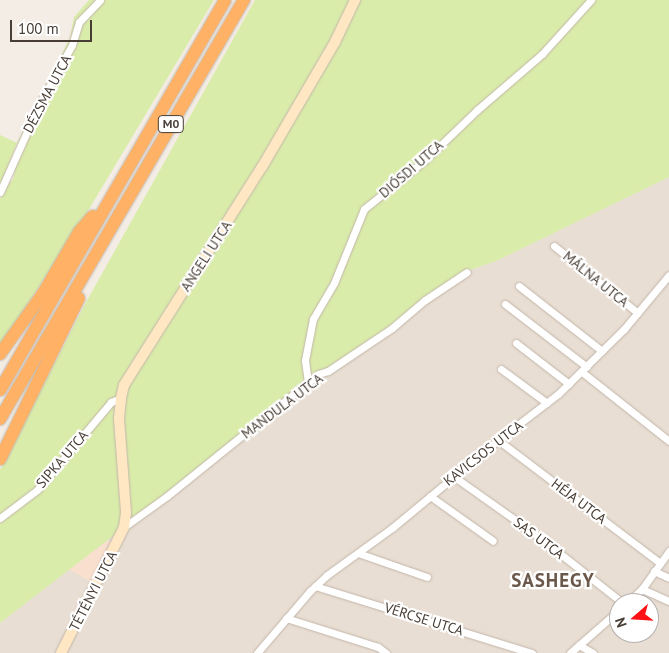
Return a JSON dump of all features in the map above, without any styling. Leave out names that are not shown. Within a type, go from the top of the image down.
[{"type":"highway","name":"M0","points":[[0,390],[224,0]]},
{"type":"highway","name":"M0","points":[[0,419],[244,0]]},
{"type":"highway","points":[[0,354],[44,292],[79,232],[111,195]]},
{"type":"highway","points":[[0,459],[95,267],[99,248]]},
{"type":"street","name":"DÉZSMA UTCA","points":[[0,192],[39,105],[72,45],[80,22],[100,0]]},
{"type":"street","name":"ANGELI UTCA","points":[[124,528],[126,512],[120,398],[129,375],[271,152],[335,42],[355,0]]},
{"type":"street","name":"DIÓSDI UTCA","points":[[308,382],[305,360],[313,320],[334,283],[364,209],[424,161],[477,110],[542,54],[591,0]]},
{"type":"street","name":"MÁLNA UTCA","points":[[554,246],[638,313]]},
{"type":"street","name":"MANDULA UTCA","points":[[124,528],[167,496],[308,382],[392,328],[425,300],[467,272]]},
{"type":"street","name":"KAVICSOS UTCA","points":[[257,653],[316,586],[569,384],[638,313],[669,276]]},
{"type":"street","points":[[519,286],[602,351]]},
{"type":"street","points":[[506,304],[669,440]]},
{"type":"street","points":[[516,343],[569,384]]},
{"type":"street","points":[[501,369],[547,403]]},
{"type":"street","name":"SIPKA UTCA","points":[[0,518],[37,490],[111,402],[120,398]]},
{"type":"street","name":"HÉJA UTCA","points":[[498,440],[660,563]]},
{"type":"street","name":"SAS UTCA","points":[[453,476],[538,537],[610,593]]},
{"type":"street","points":[[430,496],[493,541]]},
{"type":"street","name":"TÉTÉNYI UTCA","points":[[60,653],[124,528]]},
{"type":"street","points":[[638,593],[669,551]]},
{"type":"street","points":[[358,553],[427,577]]},
{"type":"street","points":[[654,571],[669,578]]},
{"type":"street","name":"VÉRCSE UTCA","points":[[316,586],[532,653]]},
{"type":"street","points":[[642,589],[669,601]]},
{"type":"street","points":[[286,618],[378,647],[386,653]]},
{"type":"street","points":[[570,653],[609,619]]},
{"type":"street","points":[[579,645],[593,653]]},
{"type":"shaded area","points":[[669,177],[669,653],[0,653],[0,623],[290,398],[467,271],[496,261]]},
{"type":"shaded area","points":[[108,540],[113,543],[92,583],[69,569]]},
{"type":"green space","points":[[89,0],[214,0],[82,221],[0,346],[0,199],[6,187],[13,179],[18,157],[26,147],[17,143],[70,38],[74,17]]},
{"type":"green space","points":[[255,0],[669,0],[669,177],[496,261],[467,271],[326,372],[0,623],[0,470],[85,304]]},
{"type":"green space","points":[[0,135],[17,143],[0,186]]},
{"type":"district","name":"SASHEGY","points":[[553,581]]}]
